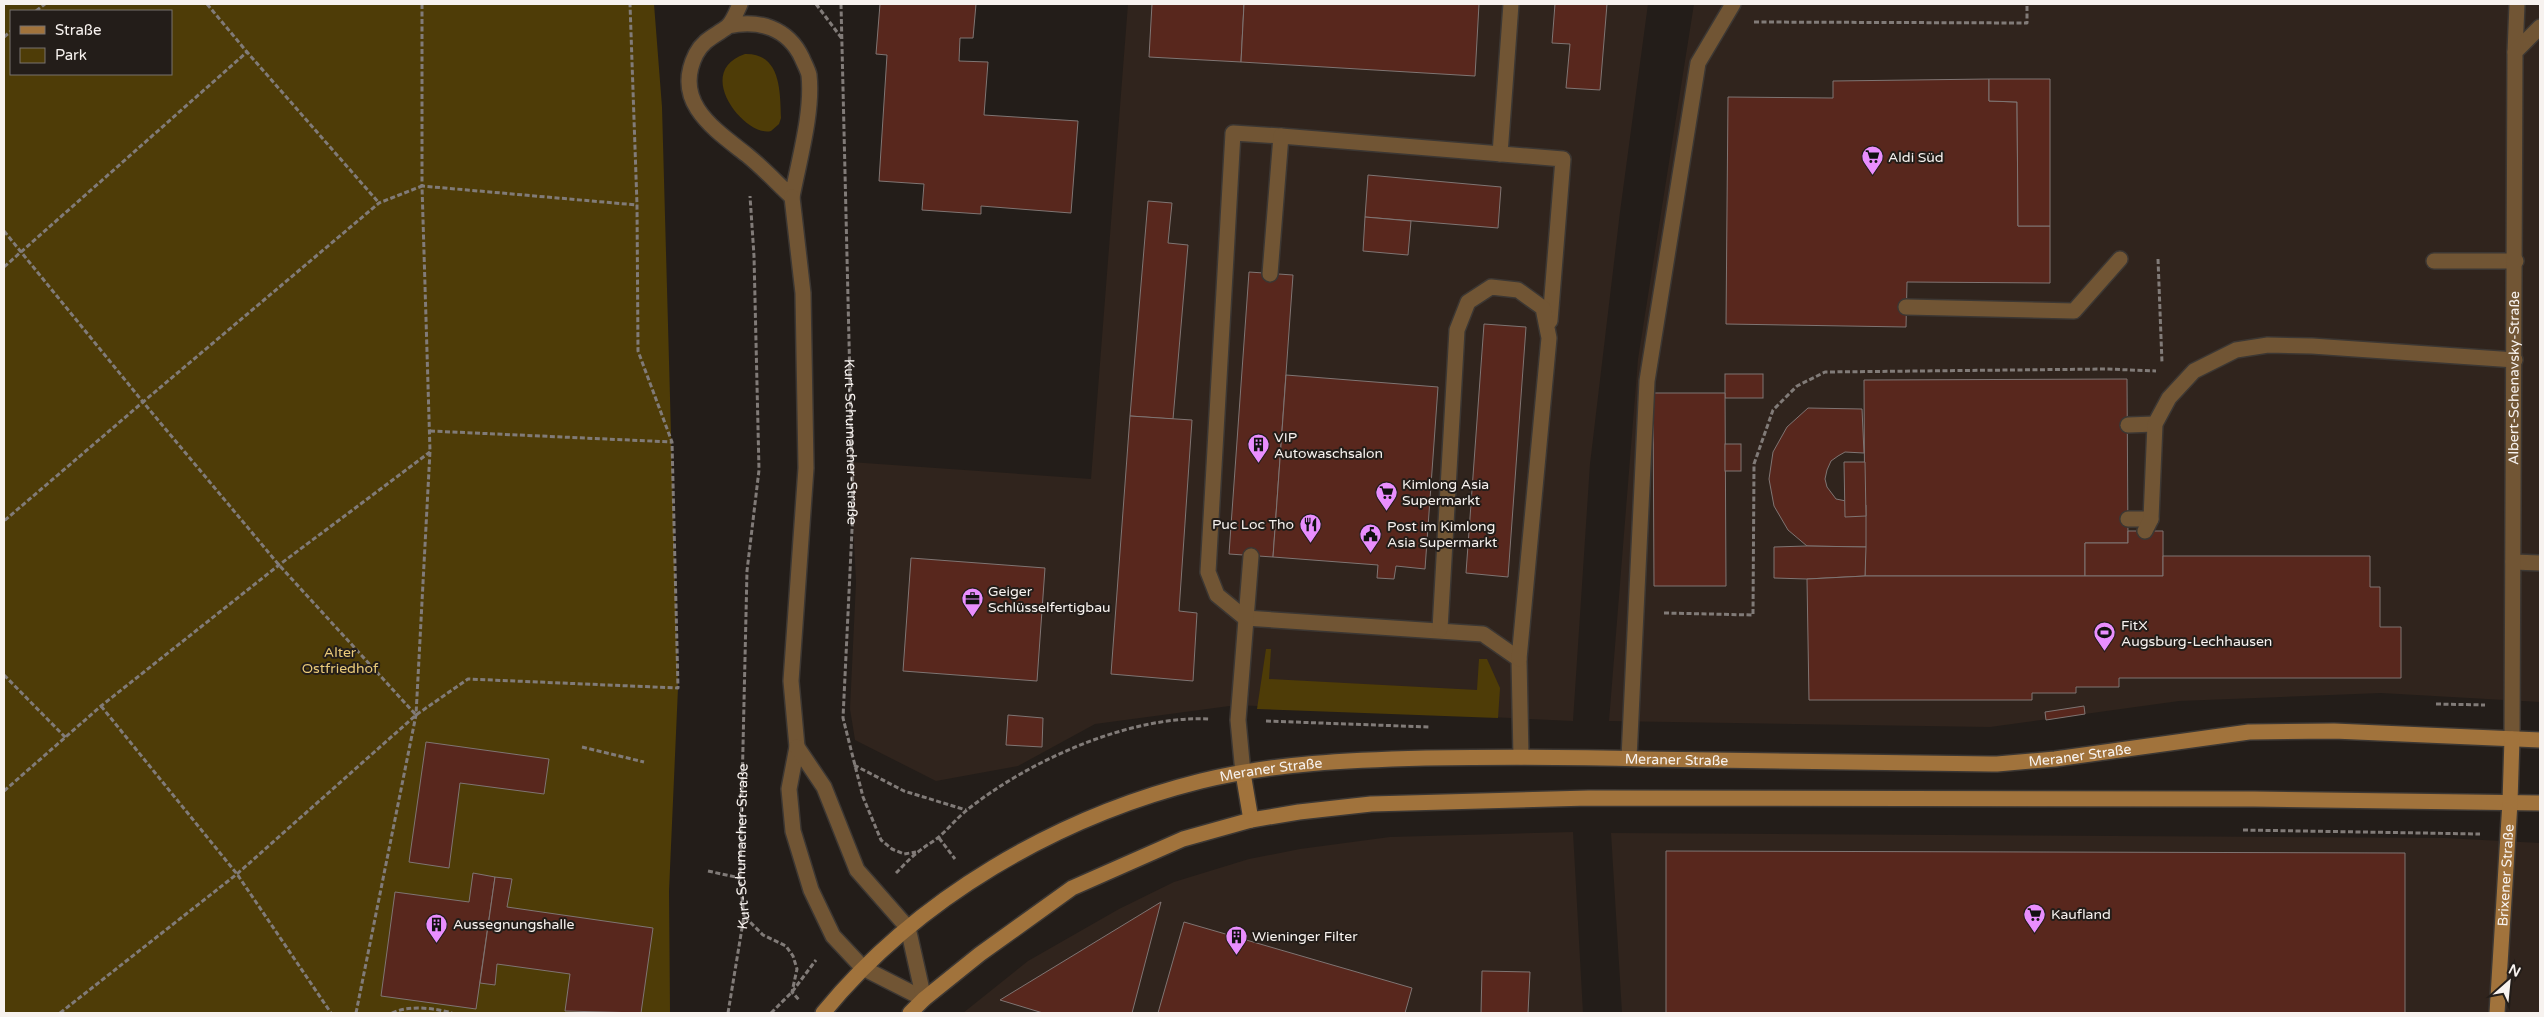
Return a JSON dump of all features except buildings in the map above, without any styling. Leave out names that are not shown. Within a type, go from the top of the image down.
[{"type":"main road","name":"Meraner Straße","points":[[863,968],[908,928],[971,880],[1017,854],[1068,829],[1151,796],[1203,781],[1285,766],[1374,759],[1521,758],[1997,764],[2055,759],[2249,732],[2334,731],[2540,740]]},
{"type":"main road","name":"Brixener Straße","points":[[2497,1013],[2512,739]]},
{"type":"main road","points":[[1243,773],[1251,820]]},
{"type":"main road","points":[[910,1013],[924,999],[1009,931],[1072,888],[1183,839],[1251,820],[1299,812],[1371,804],[1589,798],[2540,803]]},
{"type":"main road","points":[[822,1013],[863,968]]},
{"type":"street","points":[[728,26],[740,4]]},
{"type":"street","points":[[1500,154],[1511,4]]},
{"type":"street","points":[[1629,758],[1647,381],[1698,63],[1732,4]]},
{"type":"street","name":"Albert-Schenavsky-Straße","points":[[2512,739],[2517,4]]},
{"type":"street","points":[[792,197],[748,156],[717,132],[703,118],[694,104],[689,84],[692,64],[710,36],[728,26],[740,23],[761,24],[775,28],[799,52],[809,74],[809,100],[792,197],[803,293],[806,468],[790,681],[797,748],[789,789],[794,831],[811,890],[833,936],[863,968],[924,999]]},
{"type":"street","points":[[2516,52],[2540,27]]},
{"type":"street","points":[[1520,659],[1483,634],[1440,629],[1245,618],[1217,595],[1208,572],[1233,133],[1563,159],[1520,659],[1521,758]]},
{"type":"street","points":[[1270,274],[1281,136]]},
{"type":"street","points":[[1906,307],[2074,311],[2120,259]]},
{"type":"street","points":[[2434,261],[2516,261]]},
{"type":"street","points":[[1440,629],[1458,330],[1468,302],[1491,287],[1518,290],[1543,308],[1549,338]]},
{"type":"street","points":[[2128,519],[2148,525],[2155,424],[2168,398],[2194,371],[2236,350],[2268,345],[2312,346],[2515,360]]},
{"type":"street","points":[[2128,425],[2155,424]]},
{"type":"street","points":[[1243,773],[1238,720],[1251,556]]},
{"type":"street","points":[[2513,562],[2540,563]]},
{"type":"street","points":[[797,748],[824,786],[857,870],[908,928],[924,999]]},
{"type":"path","points":[[207,4],[379,203]]},
{"type":"path","points":[[356,1013],[416,714],[430,452],[422,186],[422,4]]},
{"type":"path","points":[[60,1013],[237,874],[416,714],[468,679],[678,688],[672,442],[638,351],[637,205],[630,4]]},
{"type":"path","points":[[816,4],[843,40]]},
{"type":"path","name":"Kurt-Schumacher-Straße","points":[[841,4],[853,509],[843,718],[863,797],[882,840],[892,849],[904,854],[917,852]]},
{"type":"path","points":[[1752,22],[2027,23],[2027,4]]},
{"type":"path","points":[[4,267],[247,52]]},
{"type":"path","points":[[4,521],[379,203],[422,186],[637,205]]},
{"type":"path","name":"Kurt-Schumacher-Straße","points":[[728,1013],[744,916],[740,878],[747,571],[759,470],[754,256],[750,215]]},
{"type":"path","points":[[4,231],[279,565],[416,714]]},
{"type":"path","points":[[1658,613],[1753,615],[1754,464],[1773,410],[1797,386],[1826,372],[2106,369],[2162,371],[2158,258]]},
{"type":"path","points":[[430,431],[672,442]]},
{"type":"path","points":[[4,791],[101,706],[279,565],[430,452]]},
{"type":"path","points":[[4,675],[66,738]]},
{"type":"path","points":[[101,706],[237,874],[332,1013]]},
{"type":"path","points":[[582,747],[644,762]]},
{"type":"path","points":[[854,764],[904,791],[966,810]]},
{"type":"path","points":[[2409,801],[2411,833]]},
{"type":"path","points":[[2233,830],[2508,835]]},
{"type":"path","points":[[708,871],[740,878]]},
{"type":"path","points":[[744,916],[763,935],[786,946],[798,969],[792,992],[806,1006]]},
{"type":"path","points":[[392,1013],[401,1008],[443,1010],[452,1013]]},
{"type":"shaded area","points":[[1128,4],[1648,4],[1620,212],[1590,464],[1573,721],[1237,705],[1095,724],[1018,766],[936,781],[855,740],[850,709],[856,582],[850,462],[1091,479]]},
{"type":"shaded area","points":[[1694,4],[2540,4],[2540,702],[2381,693],[2179,701],[1990,727],[1609,721],[1638,359]]},
{"type":"shaded area","points":[[1573,832],[1583,1013],[963,1013],[1028,961],[1119,909],[1174,882],[1249,859],[1300,849],[1390,837]]},
{"type":"shaded area","name":"Kaufland","points":[[1611,833],[2445,838],[2540,843],[2540,1013],[1622,1013]]},
{"type":"green space","name":"Alter Ostfriedhof","points":[[4,4],[654,4],[662,107],[678,688],[669,891],[670,1013],[4,1013]]},
{"type":"green space","points":[[745,54],[757,55],[766,60],[776,75],[779,86],[781,118],[779,124],[771,131],[761,130],[749,124],[729,102],[723,88],[723,75],[730,63]]},
{"type":"green space","points":[[1266,649],[1271,649],[1269,679],[1477,690],[1479,659],[1487,659],[1500,688],[1498,718],[1257,709]]},
{"type":"place","name":"Aldi Süd","points":[[1872,176]]},
{"type":"place","name":"VIP Autowaschsalon","points":[[1258,464]]},
{"type":"place","name":"Kimlong Asia Supermarkt","points":[[1386,511]]},
{"type":"place","name":"Puc Loc Tho","points":[[1310,543]]},
{"type":"place","name":"Post im Kimlong Asia Supermarkt","points":[[1371,553]]},
{"type":"place","name":"Geiger Schlüsselfertigbau","points":[[972,618]]},
{"type":"place","name":"FitX Augsburg-Lechhausen","points":[[2105,652]]},
{"type":"place","name":"Kaufland","points":[[2035,933]]},
{"type":"place","name":"Aussegnungshalle","points":[[437,943]]},
{"type":"place","name":"Wieninger Filter","points":[[1236,955]]}]
